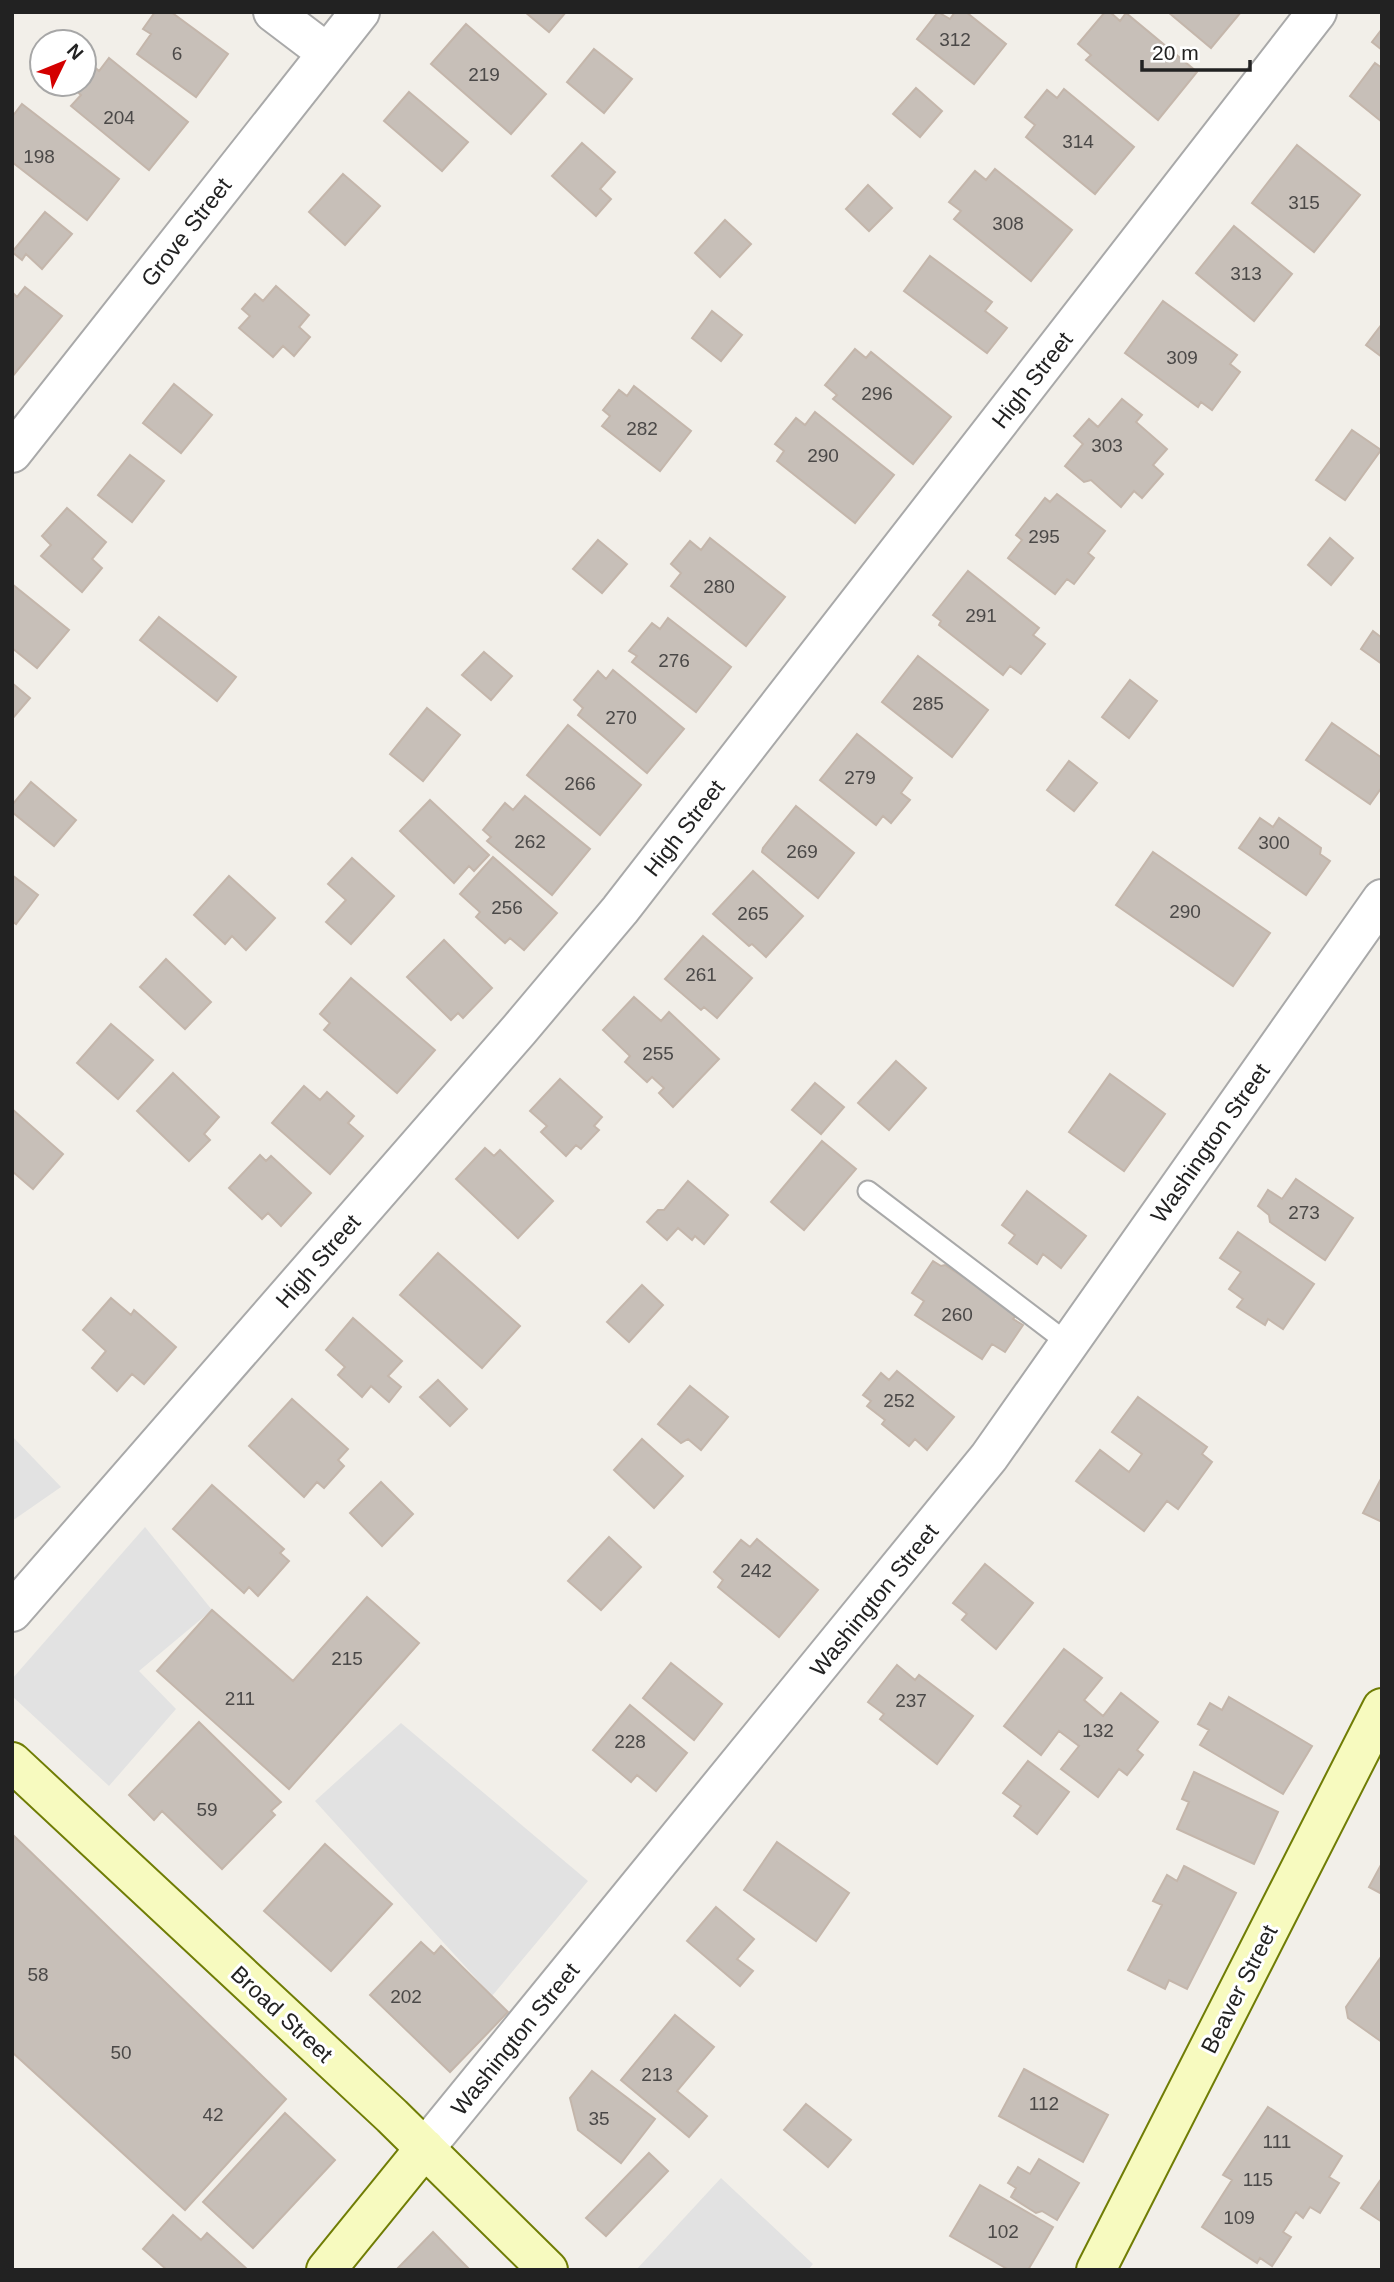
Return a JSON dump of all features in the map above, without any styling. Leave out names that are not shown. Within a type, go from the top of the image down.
[{"type":"main road","name":"Beaver Street","points":[[1096,2270],[1382,1708]]},
{"type":"main road","name":"Broad Street","points":[[12,1762],[425,2148],[548,2270]]},
{"type":"main road","name":"Washington Street","points":[[326,2270],[425,2148]]},
{"type":"street","points":[[273,12],[327,53]]},
{"type":"street","name":"Grove Street","points":[[12,453],[360,12]]},
{"type":"street","name":"High Street","points":[[12,1612],[612,921],[1317,12]]},
{"type":"street","name":"Washington Street","points":[[425,2148],[989,1457],[1382,899]]},
{"type":"lane","points":[[868,1191],[1069,1344]]},
{"type":"shaded area","points":[[12,1436],[61,1487],[12,1521]]},
{"type":"shaded area","points":[[145,1527],[212,1610],[139,1671],[176,1709],[109,1786],[12,1696],[12,1679]]},
{"type":"shaded area","points":[[401,1723],[588,1881],[492,1996],[315,1801]]},
{"type":"shaded area","points":[[721,2178],[813,2264],[808,2270],[636,2270]]},
{"type":"building","points":[[155,12],[171,12],[228,54],[196,97],[137,54],[151,34],[143,29]]},
{"type":"building","points":[[525,12],[566,12],[549,32]]},
{"type":"building","points":[[938,12],[950,19],[955,12],[966,12],[1006,44],[974,84],[917,39]]},
{"type":"building","points":[[1105,12],[1110,12],[1120,21],[1126,13],[1197,72],[1158,120],[1086,60],[1091,55],[1078,44]]},
{"type":"building","points":[[1168,12],[1241,12],[1211,48]]},
{"type":"building","points":[[466,24],[546,94],[511,134],[431,64]]},
{"type":"building","points":[[1382,29],[1382,50],[1372,42]]},
{"type":"building","points":[[594,49],[632,79],[604,113],[567,82]]},
{"type":"building","points":[[109,58],[188,122],[149,170],[71,106],[78,98],[98,98],[99,71]]},
{"type":"building","points":[[1375,63],[1382,68],[1382,122],[1350,96]]},
{"type":"building","points":[[916,88],[942,111],[920,137],[893,114]]},
{"type":"building","points":[[1064,89],[1134,147],[1095,194],[1026,137],[1035,125],[1025,117],[1047,90],[1057,98]]},
{"type":"building","points":[[409,92],[468,142],[442,171],[384,121]]},
{"type":"building","points":[[22,104],[119,179],[87,220],[12,162],[12,117]]},
{"type":"building","points":[[582,143],[615,172],[600,189],[611,199],[596,216],[552,176]]},
{"type":"building","points":[[1297,145],[1360,195],[1314,252],[1252,203]]},
{"type":"building","points":[[995,169],[1072,230],[1031,281],[954,219],[961,211],[949,202],[975,171],[986,180]]},
{"type":"building","points":[[343,174],[380,206],[345,245],[309,212]]},
{"type":"building","points":[[868,185],[892,208],[869,231],[846,209]]},
{"type":"building","points":[[45,212],[72,234],[42,269],[26,254],[22,260],[12,252]]},
{"type":"building","points":[[725,220],[751,244],[720,277],[695,253]]},
{"type":"building","points":[[1234,226],[1292,274],[1254,321],[1196,273]]},
{"type":"building","points":[[930,256],[992,302],[985,311],[1007,328],[987,353],[904,291]]},
{"type":"building","points":[[276,286],[309,315],[299,327],[310,337],[294,356],[283,346],[273,357],[239,328],[250,316],[242,309],[255,294],[263,301]]},
{"type":"building","points":[[25,287],[62,316],[12,377],[12,292],[17,297]]},
{"type":"building","points":[[1163,301],[1237,355],[1230,364],[1240,372],[1212,410],[1201,402],[1198,407],[1125,353]]},
{"type":"building","points":[[712,311],[742,335],[721,361],[692,338]]},
{"type":"building","points":[[1382,324],[1382,357],[1366,345]]},
{"type":"building","points":[[855,349],[866,358],[871,352],[951,417],[913,464],[833,399],[837,395],[825,385]]},
{"type":"building","points":[[174,384],[212,415],[181,453],[143,423]]},
{"type":"building","points":[[634,386],[691,431],[660,471],[602,426],[610,416],[603,410],[619,390],[627,396]]},
{"type":"building","points":[[1122,399],[1142,415],[1136,422],[1167,449],[1153,465],[1163,474],[1142,498],[1134,491],[1121,507],[1091,480],[1084,482],[1065,466],[1083,444],[1074,436],[1089,419],[1098,427]]},
{"type":"building","points":[[815,412],[894,475],[855,523],[777,461],[784,451],[775,444],[796,418],[805,425]]},
{"type":"building","points":[[1352,430],[1381,450],[1345,500],[1316,480]]},
{"type":"building","points":[[130,455],[164,481],[132,522],[98,495]]},
{"type":"building","points":[[1057,494],[1105,531],[1088,553],[1094,558],[1074,584],[1067,579],[1055,594],[1008,558],[1022,540],[1016,535],[1045,498],[1050,502]]},
{"type":"building","points":[[67,508],[106,542],[92,559],[102,568],[82,592],[41,556],[51,545],[42,536]]},
{"type":"building","points":[[710,538],[785,597],[746,646],[671,586],[681,573],[671,564],[690,541],[701,550]]},
{"type":"building","points":[[1330,538],[1353,558],[1331,585],[1308,565]]},
{"type":"building","points":[[598,540],[627,564],[602,593],[573,569]]},
{"type":"building","points":[[968,571],[1039,628],[1033,635],[1045,644],[1021,674],[1010,666],[1003,675],[939,625],[941,621],[933,615]]},
{"type":"building","points":[[12,584],[69,630],[37,668],[12,648]]},
{"type":"building","points":[[159,617],[236,677],[217,701],[140,640]]},
{"type":"building","points":[[668,618],[731,667],[696,712],[632,662],[637,656],[629,651],[652,623],[660,629]]},
{"type":"building","points":[[1373,631],[1382,638],[1382,664],[1361,649]]},
{"type":"building","points":[[484,652],[512,676],[491,700],[462,675]]},
{"type":"building","points":[[918,656],[988,710],[952,757],[882,702]]},
{"type":"building","points":[[613,670],[684,729],[647,773],[578,715],[583,708],[574,700],[598,671],[606,679]]},
{"type":"building","points":[[1130,680],[1157,701],[1129,738],[1102,717]]},
{"type":"building","points":[[12,683],[30,698],[12,719]]},
{"type":"building","points":[[427,708],[460,735],[423,781],[390,754]]},
{"type":"building","points":[[1332,723],[1382,758],[1382,787],[1370,804],[1306,760]]},
{"type":"building","points":[[568,725],[641,785],[600,835],[527,775]]},
{"type":"building","points":[[857,734],[912,778],[901,793],[910,800],[891,823],[883,816],[876,825],[820,780]]},
{"type":"building","points":[[1069,761],[1097,783],[1074,811],[1047,790]]},
{"type":"building","points":[[31,782],[76,820],[54,846],[12,812],[12,805]]},
{"type":"building","points":[[525,796],[590,849],[552,895],[487,841],[491,837],[483,830],[505,803],[513,810]]},
{"type":"building","points":[[430,800],[489,855],[474,871],[469,866],[454,883],[400,831]]},
{"type":"building","points":[[796,806],[854,853],[818,898],[762,852]]},
{"type":"building","points":[[1260,818],[1273,827],[1279,818],[1321,848],[1320,854],[1330,861],[1306,895],[1239,848]]},
{"type":"building","points":[[1153,852],[1270,933],[1233,986],[1116,905]]},
{"type":"building","points":[[493,857],[557,913],[524,950],[510,938],[505,943],[476,917],[480,912],[460,894]]},
{"type":"building","points":[[352,858],[394,896],[351,944],[326,922],[346,900],[328,884]]},
{"type":"building","points":[[753,871],[803,916],[766,957],[752,944],[749,946],[713,914]]},
{"type":"building","points":[[12,875],[38,895],[16,924],[12,921]]},
{"type":"building","points":[[229,876],[275,918],[246,950],[232,936],[225,944],[194,915]]},
{"type":"building","points":[[703,936],[752,978],[717,1018],[704,1007],[701,1010],[665,979]]},
{"type":"building","points":[[444,940],[492,988],[463,1018],[458,1013],[451,1020],[407,977]]},
{"type":"building","points":[[166,959],[211,1002],[185,1029],[140,987]]},
{"type":"building","points":[[351,978],[435,1050],[397,1093],[324,1030],[330,1023],[320,1014]]},
{"type":"building","points":[[634,997],[661,1021],[669,1012],[719,1059],[673,1107],[659,1093],[664,1088],[652,1077],[647,1082],[625,1062],[630,1056],[603,1030]]},
{"type":"building","points":[[111,1024],[153,1060],[118,1099],[77,1063]]},
{"type":"building","points":[[896,1061],[926,1088],[889,1130],[858,1103]]},
{"type":"building","points":[[173,1073],[219,1117],[204,1134],[210,1140],[189,1161],[137,1111]]},
{"type":"building","points":[[1110,1074],[1165,1114],[1124,1171],[1069,1132]]},
{"type":"building","points":[[560,1079],[602,1117],[594,1126],[599,1130],[581,1149],[576,1145],[566,1156],[541,1132],[547,1126],[530,1111]]},
{"type":"building","points":[[815,1083],[844,1107],[821,1134],[792,1110]]},
{"type":"building","points":[[304,1086],[320,1100],[327,1092],[354,1116],[348,1123],[363,1136],[330,1174],[272,1123]]},
{"type":"building","points":[[12,1109],[63,1154],[33,1189],[12,1171]]},
{"type":"building","points":[[822,1141],[856,1169],[804,1230],[771,1202]]},
{"type":"building","points":[[485,1148],[494,1156],[500,1150],[553,1201],[518,1238],[456,1179]]},
{"type":"building","points":[[260,1155],[266,1161],[271,1156],[311,1193],[281,1226],[268,1213],[262,1219],[229,1188]]},
{"type":"building","points":[[1296,1179],[1353,1218],[1325,1260],[1270,1222],[1269,1215],[1258,1206],[1268,1190],[1282,1199]]},
{"type":"building","points":[[688,1181],[728,1215],[704,1244],[695,1236],[692,1240],[678,1228],[667,1240],[647,1222],[658,1210],[664,1210]]},
{"type":"building","points":[[1027,1191],[1086,1236],[1061,1268],[1043,1254],[1037,1264],[1009,1243],[1015,1235],[1002,1225]]},
{"type":"building","points":[[1238,1232],[1314,1284],[1283,1329],[1268,1319],[1265,1325],[1237,1307],[1243,1299],[1229,1289],[1241,1272],[1220,1258]]},
{"type":"building","points":[[438,1253],[520,1326],[482,1368],[400,1295]]},
{"type":"building","points":[[933,1261],[941,1266],[945,1265],[1018,1313],[1013,1319],[1023,1325],[1005,1352],[992,1344],[982,1359],[915,1315],[924,1301],[912,1293]]},
{"type":"building","points":[[642,1285],[663,1305],[629,1342],[607,1322]]},
{"type":"building","points":[[111,1298],[131,1315],[134,1310],[176,1347],[144,1384],[132,1374],[117,1391],[92,1368],[106,1351],[83,1330]]},
{"type":"building","points":[[353,1318],[402,1361],[388,1376],[401,1387],[389,1402],[371,1386],[362,1397],[338,1375],[345,1367],[326,1350]]},
{"type":"building","points":[[897,1371],[954,1417],[927,1450],[915,1439],[909,1446],[882,1424],[885,1420],[867,1406],[871,1401],[863,1395],[881,1373],[889,1380]]},
{"type":"building","points":[[438,1380],[467,1409],[450,1426],[420,1397]]},
{"type":"building","points":[[690,1386],[728,1417],[701,1450],[688,1439],[681,1443],[658,1424]]},
{"type":"building","points":[[1138,1397],[1207,1447],[1202,1454],[1212,1462],[1178,1509],[1167,1501],[1144,1531],[1076,1481],[1100,1450],[1129,1472],[1142,1454],[1112,1432]]},
{"type":"building","points":[[292,1399],[348,1449],[338,1460],[344,1466],[324,1488],[317,1482],[304,1497],[249,1446]]},
{"type":"building","points":[[642,1439],[683,1476],[654,1508],[614,1470]]},
{"type":"building","points":[[1382,1477],[1382,1522],[1363,1513]]},
{"type":"building","points":[[381,1482],[413,1514],[382,1546],[350,1513]]},
{"type":"building","points":[[212,1485],[284,1549],[280,1553],[289,1561],[258,1596],[249,1587],[244,1593],[173,1529]]},
{"type":"building","points":[[609,1537],[641,1567],[601,1610],[568,1581]]},
{"type":"building","points":[[757,1539],[818,1590],[779,1637],[718,1587],[723,1580],[714,1572],[741,1540],[750,1547]]},
{"type":"building","points":[[985,1564],[1033,1603],[996,1649],[962,1620],[967,1614],[953,1603]]},
{"type":"building","points":[[367,1597],[419,1643],[289,1789],[157,1671],[212,1610],[293,1681]]},
{"type":"building","points":[[1064,1649],[1102,1678],[1084,1700],[1103,1716],[1121,1693],[1158,1722],[1137,1750],[1143,1755],[1127,1775],[1119,1769],[1098,1797],[1061,1769],[1079,1746],[1059,1731],[1041,1755],[1004,1726]]},
{"type":"building","points":[[671,1663],[722,1704],[694,1740],[643,1698]]},
{"type":"building","points":[[897,1665],[915,1680],[919,1675],[973,1716],[937,1764],[880,1719],[884,1714],[868,1702]]},
{"type":"building","points":[[1229,1697],[1312,1746],[1283,1794],[1200,1745],[1209,1730],[1198,1724],[1210,1703],[1222,1710]]},
{"type":"building","points":[[630,1705],[687,1753],[656,1791],[637,1775],[631,1782],[593,1750]]},
{"type":"building","points":[[199,1722],[281,1802],[271,1811],[275,1815],[222,1869],[162,1811],[154,1820],[129,1795]]},
{"type":"building","points":[[1028,1761],[1069,1792],[1037,1834],[1014,1816],[1021,1806],[1003,1793]]},
{"type":"building","points":[[1194,1772],[1278,1812],[1254,1864],[1177,1829],[1189,1802],[1182,1799]]},
{"type":"building","points":[[12,1834],[286,2099],[185,2210],[12,2052]]},
{"type":"building","points":[[777,1842],[849,1893],[816,1941],[744,1890]]},
{"type":"building","points":[[325,1844],[392,1904],[331,1971],[264,1911]]},
{"type":"building","points":[[1382,1863],[1382,1894],[1369,1887]]},
{"type":"building","points":[[1184,1866],[1236,1893],[1187,1989],[1169,1980],[1165,1989],[1128,1970],[1162,1905],[1153,1901],[1167,1875],[1177,1881]]},
{"type":"building","points":[[716,1907],[754,1939],[737,1959],[753,1971],[740,1986],[687,1941]]},
{"type":"building","points":[[421,1942],[434,1954],[441,1946],[508,2012],[450,2072],[370,1995]]},
{"type":"building","points":[[1381,1957],[1382,2042],[1348,2018],[1346,2007]]},
{"type":"building","points":[[675,2015],[714,2047],[677,2091],[707,2116],[689,2137],[621,2080]]},
{"type":"building","points":[[1024,2069],[1108,2115],[1083,2162],[999,2116]]},
{"type":"building","points":[[592,2071],[655,2119],[621,2163],[578,2130],[570,2098]]},
{"type":"building","points":[[806,2104],[851,2140],[828,2167],[784,2130]]},
{"type":"building","points":[[1268,2107],[1342,2156],[1329,2177],[1339,2183],[1320,2213],[1310,2207],[1303,2218],[1296,2212],[1283,2232],[1291,2237],[1272,2266],[1260,2258],[1257,2263],[1202,2227],[1232,2180],[1223,2175]]},
{"type":"building","points":[[285,2113],[335,2160],[253,2248],[203,2202]]},
{"type":"building","points":[[649,2153],[668,2171],[606,2236],[586,2218]]},
{"type":"building","points":[[1039,2159],[1079,2183],[1057,2220],[1042,2211],[1036,2213],[1011,2197],[1016,2188],[1008,2183],[1018,2167],[1030,2174]]},
{"type":"building","points":[[1382,2178],[1382,2222],[1361,2208]]},
{"type":"building","points":[[980,2185],[1053,2227],[1028,2270],[1009,2270],[950,2236]]},
{"type":"building","points":[[173,2215],[201,2240],[207,2233],[248,2270],[167,2270],[143,2249]]},
{"type":"building","points":[[433,2232],[470,2270],[396,2270]]}]
